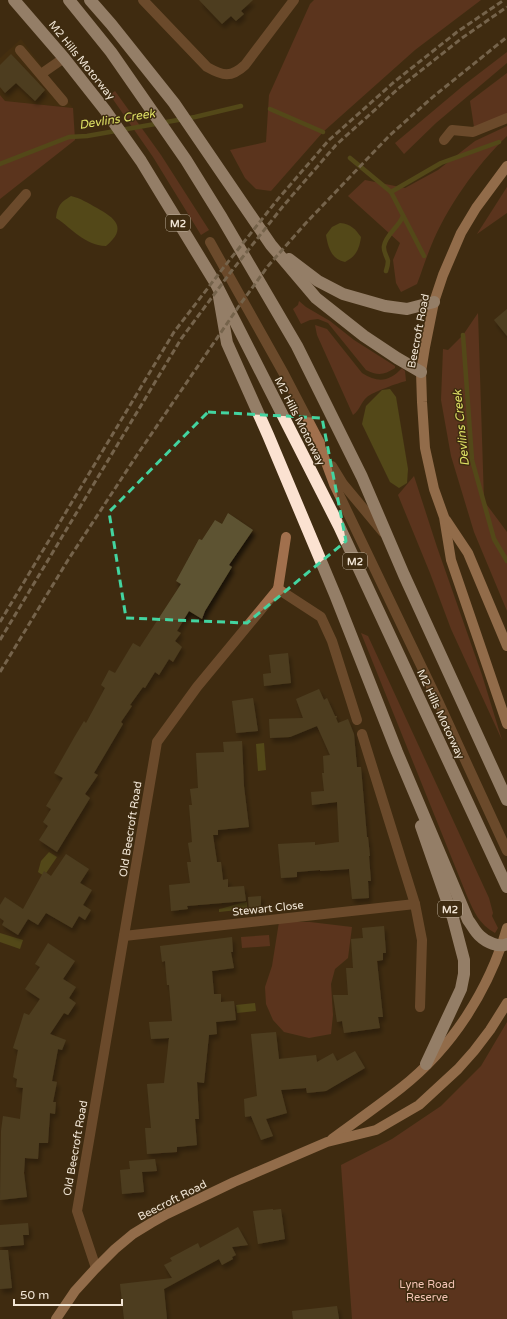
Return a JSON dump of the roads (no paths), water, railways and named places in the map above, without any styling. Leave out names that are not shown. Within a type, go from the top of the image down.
[{"type":"highway","name":"M2 Hills Motorway","points":[[14,0],[64,58],[105,110],[141,161],[216,284],[339,526],[507,887]]},
{"type":"highway","points":[[69,0],[110,52],[186,160],[297,346],[362,477],[507,800]]},
{"type":"highway","points":[[90,0],[174,103],[271,245],[316,298],[364,336],[421,372]]},
{"type":"highway","points":[[271,245],[318,282],[343,294],[385,306],[406,309],[434,302]]},
{"type":"highway","name":"M2","points":[[216,284],[227,343],[268,435],[336,596],[397,752],[468,920],[480,937],[492,944],[504,945]]},
{"type":"highway","name":"M2","points":[[397,752],[402,774],[454,918],[464,960],[464,974],[461,990],[426,1064]]},
{"type":"main road","name":"Beecroft Road","points":[[505,170],[479,203],[461,233],[443,274],[434,302],[421,372],[425,448],[434,489],[444,517],[451,560],[507,724]]},
{"type":"main road","name":"Beecroft Road","points":[[444,517],[468,553],[507,646]]},
{"type":"main road","name":"Beecroft Road","points":[[327,1142],[402,1087],[438,1053],[469,1012],[504,945],[507,928]]},
{"type":"main road","name":"Beecroft Road","points":[[56,1319],[75,1291],[115,1249],[133,1234],[167,1214],[234,1182],[327,1142],[376,1130],[419,1105],[458,1069],[474,1051],[490,1030],[507,1003]]},
{"type":"street","points":[[143,0],[207,67],[217,73],[227,75],[238,72],[246,65],[294,0]]},
{"type":"street","points":[[20,50],[63,101]]},
{"type":"street","points":[[41,74],[64,58]]},
{"type":"street","points":[[444,140],[452,130],[473,132],[507,118]]},
{"type":"street","points":[[0,224],[26,194]]},
{"type":"street","points":[[210,242],[284,374],[343,484],[390,540]]},
{"type":"street","points":[[317,438],[334,484],[507,851]]},
{"type":"street","points":[[286,537],[278,589],[321,617],[332,641],[357,720]]},
{"type":"street","name":"Old Beecroft Road","points":[[96,1268],[77,1211],[157,742],[197,687],[278,589]]},
{"type":"street","points":[[362,734],[415,904],[422,940],[420,1007]]},
{"type":"street","name":"Stewart Close","points":[[124,936],[415,904]]},
{"type":"waterway","name":"Devlins Creek","points":[[0,164],[69,137],[87,136],[195,117],[241,106]]},
{"type":"waterway","name":"Devlins Creek","points":[[270,109],[323,132]]},
{"type":"waterway","points":[[391,192],[441,163],[499,142]]},
{"type":"waterway","name":"Devlins Creek","points":[[350,158],[391,192],[424,256]]},
{"type":"waterway","points":[[386,271],[388,261],[384,250],[385,242],[399,224],[403,216]]},
{"type":"waterway","name":"Devlins Creek","points":[[463,335],[472,460],[494,539],[507,561]]},
{"type":"railway","points":[[0,622],[174,332],[278,199],[329,140],[394,82],[457,32],[504,0]]},
{"type":"railway","points":[[0,640],[181,339],[230,273],[284,205],[336,145],[399,88],[462,38],[507,7]]},
{"type":"railway","points":[[0,672],[68,560],[137,455],[268,266],[305,224],[390,135],[434,96],[507,37]]},
{"type":"park label","name":"Lyne Road Reserve","points":[[427,1290]]}]
